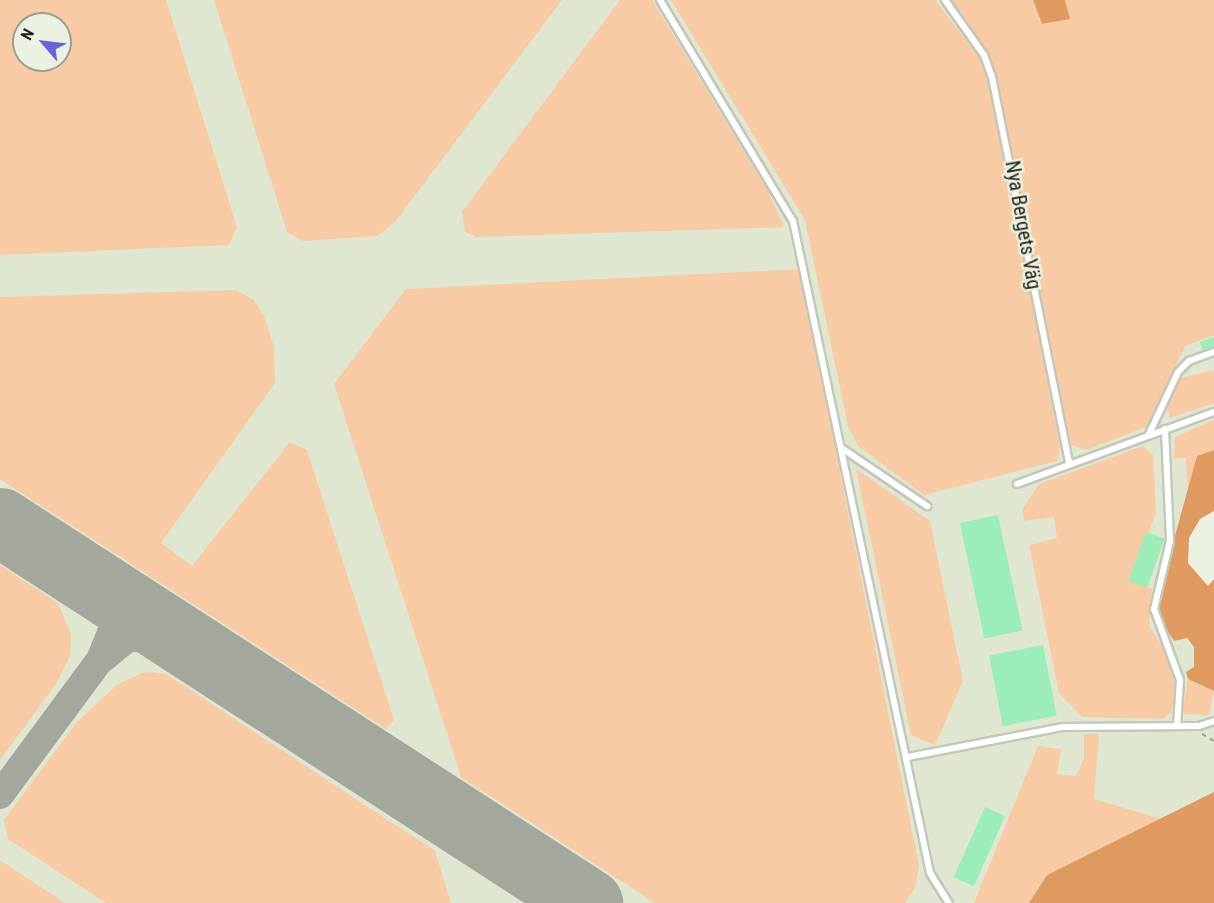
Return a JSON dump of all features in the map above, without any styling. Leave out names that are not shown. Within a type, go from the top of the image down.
[{"type":"lane","points":[[660,0],[793,221],[908,757],[930,873],[949,903]]},
{"type":"lane","name":"Nya Bergets Väg","points":[[945,0],[984,55],[992,77],[1069,464]]},
{"type":"lane","points":[[1149,434],[1178,372],[1214,352]]},
{"type":"lane","points":[[1017,484],[1214,412]]},
{"type":"lane","points":[[1165,429],[1170,541],[1154,609],[1180,680],[1177,726]]},
{"type":"lane","points":[[842,448],[927,506]]},
{"type":"lane","points":[[908,757],[1063,727],[1200,726],[1214,721]]},
{"type":"path","points":[[1200,726],[1214,741]]},
{"type":"shaded area","points":[[0,0],[1214,0],[1214,450],[1197,457],[1188,493],[1187,638],[1194,647],[1194,667],[1188,679],[1214,690],[1214,792],[1047,875],[1029,903],[0,903]]},
{"type":"shaded area","points":[[0,0],[166,0],[237,227],[229,245],[0,255]]},
{"type":"shaded area","points":[[214,0],[562,0],[395,222],[377,236],[303,241],[287,232]]},
{"type":"shaded area","points":[[620,0],[652,0],[768,191],[784,227],[476,237],[465,232],[462,212]]},
{"type":"shaded area","points":[[671,0],[935,0],[981,60],[992,94],[1060,447],[1057,461],[924,495],[858,446],[848,426],[805,220]]},
{"type":"shaded area","points":[[950,0],[1033,0],[1042,24],[1069,19],[1065,0],[1214,0],[1214,335],[1185,346],[1146,427],[1086,450],[1072,445],[1065,429],[995,69]]},
{"type":"shaded area","points":[[1033,0],[1065,0],[1070,19],[1042,24]]},
{"type":"shaded area","points":[[799,269],[919,866],[915,888],[905,903],[655,903],[461,777],[334,384],[406,289]]},
{"type":"shaded area","points":[[236,290],[254,300],[264,316],[274,346],[275,383],[161,543],[192,566],[290,442],[307,450],[394,720],[386,729],[0,479],[0,297]]},
{"type":"shaded area","points":[[1214,370],[1214,403],[1170,418],[1166,406],[1181,378]]},
{"type":"shaded area","points":[[1214,420],[1214,450],[1197,456],[1188,493],[1186,457],[1174,459],[1175,437]]},
{"type":"shaded area","points":[[1143,446],[1153,455],[1156,513],[1131,581],[1152,589],[1149,626],[1165,651],[1177,693],[1171,712],[1163,719],[1082,717],[1059,693],[1029,545],[1057,538],[1054,517],[1024,521],[1022,510],[1039,484]]},
{"type":"shaded area","points":[[1214,450],[1214,511],[1200,519],[1189,538],[1188,563],[1208,586],[1214,579],[1214,691],[1188,679],[1186,672],[1194,667],[1194,647],[1187,638],[1174,641],[1159,618],[1157,601],[1197,456]]},
{"type":"shaded area","points":[[856,469],[930,521],[963,681],[935,745],[911,735]]},
{"type":"shaded area","points":[[0,565],[58,603],[71,634],[70,656],[56,684],[0,760]]},
{"type":"shaded area","points":[[144,672],[166,674],[435,851],[451,903],[106,903],[8,839],[4,820],[76,723],[117,685]]},
{"type":"shaded area","points":[[1188,679],[1214,690],[1209,715],[1182,714]]},
{"type":"shaded area","points":[[1084,734],[1099,734],[1094,799],[1161,819],[1047,875],[1029,903],[974,903],[1038,746],[1061,749],[1057,774],[1076,776],[1084,759]]},
{"type":"shaded area","points":[[1214,792],[1214,903],[1029,903],[1047,875]]},
{"type":"shaded area","points":[[0,860],[65,903],[0,903]]},
{"type":"building","points":[[1214,337],[1214,347],[1203,350],[1200,342]]},
{"type":"building","points":[[998,515],[1023,630],[984,639],[960,523]]},
{"type":"building","points":[[1146,532],[1165,539],[1147,588],[1128,581]]},
{"type":"building","points":[[1043,645],[1057,716],[1003,726],[989,655]]},
{"type":"building","points":[[985,807],[1005,816],[974,886],[954,877]]},
{"type":"taxiway","points":[[0,795],[100,660],[113,627],[98,590],[12,529]]},
{"type":"taxiway","points":[[102,659],[127,639],[163,633],[259,690]]},
{"type":"runway","points":[[0,522],[588,903]]}]
